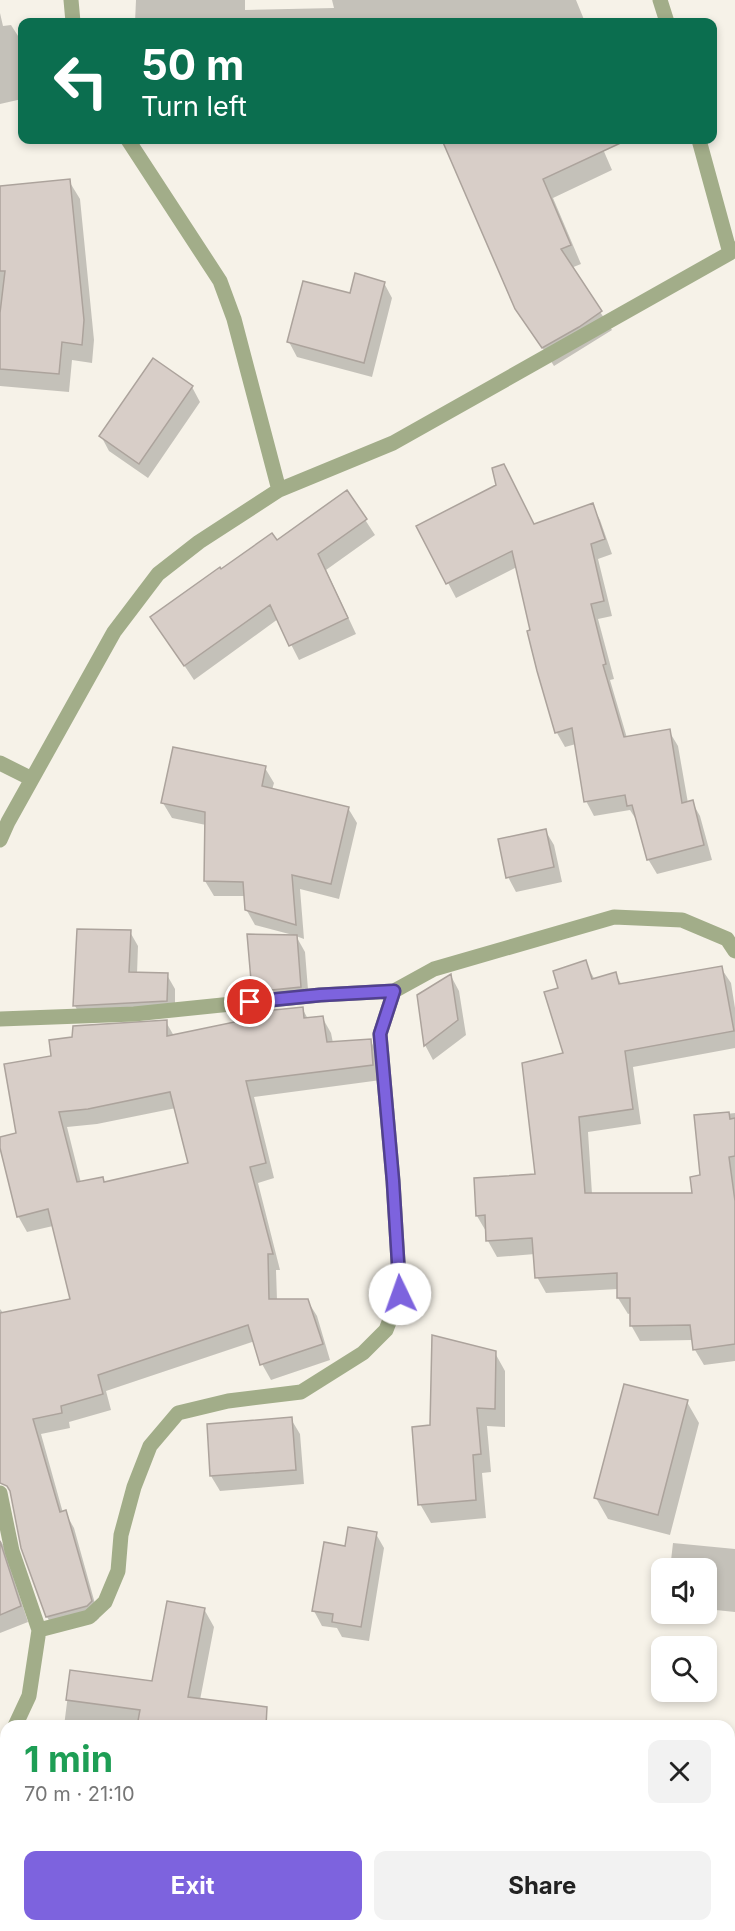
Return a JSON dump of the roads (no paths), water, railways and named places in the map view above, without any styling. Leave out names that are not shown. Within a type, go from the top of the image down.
[{"type":"street","points":[[71,0],[73,18]]},
{"type":"street","points":[[660,0],[666,18]]},
{"type":"street","points":[[131,144],[220,281],[234,319],[279,490]]},
{"type":"street","points":[[0,840],[114,632],[158,574],[199,542],[279,490],[393,443],[733,251],[700,144]]},
{"type":"street","points":[[0,763],[32,779]]},
{"type":"street","points":[[0,1019],[134,1014],[320,995],[394,991],[434,969],[614,917],[682,920],[727,939],[735,951]]},
{"type":"street","points":[[39,1630],[89,1617],[105,1602],[118,1571],[121,1535],[134,1487],[150,1446],[178,1413],[228,1401],[301,1392],[363,1353],[386,1330],[400,1294],[380,1034],[394,991]]},
{"type":"street","points":[[0,1493],[12,1551],[39,1630],[29,1696],[18,1720]]}]
